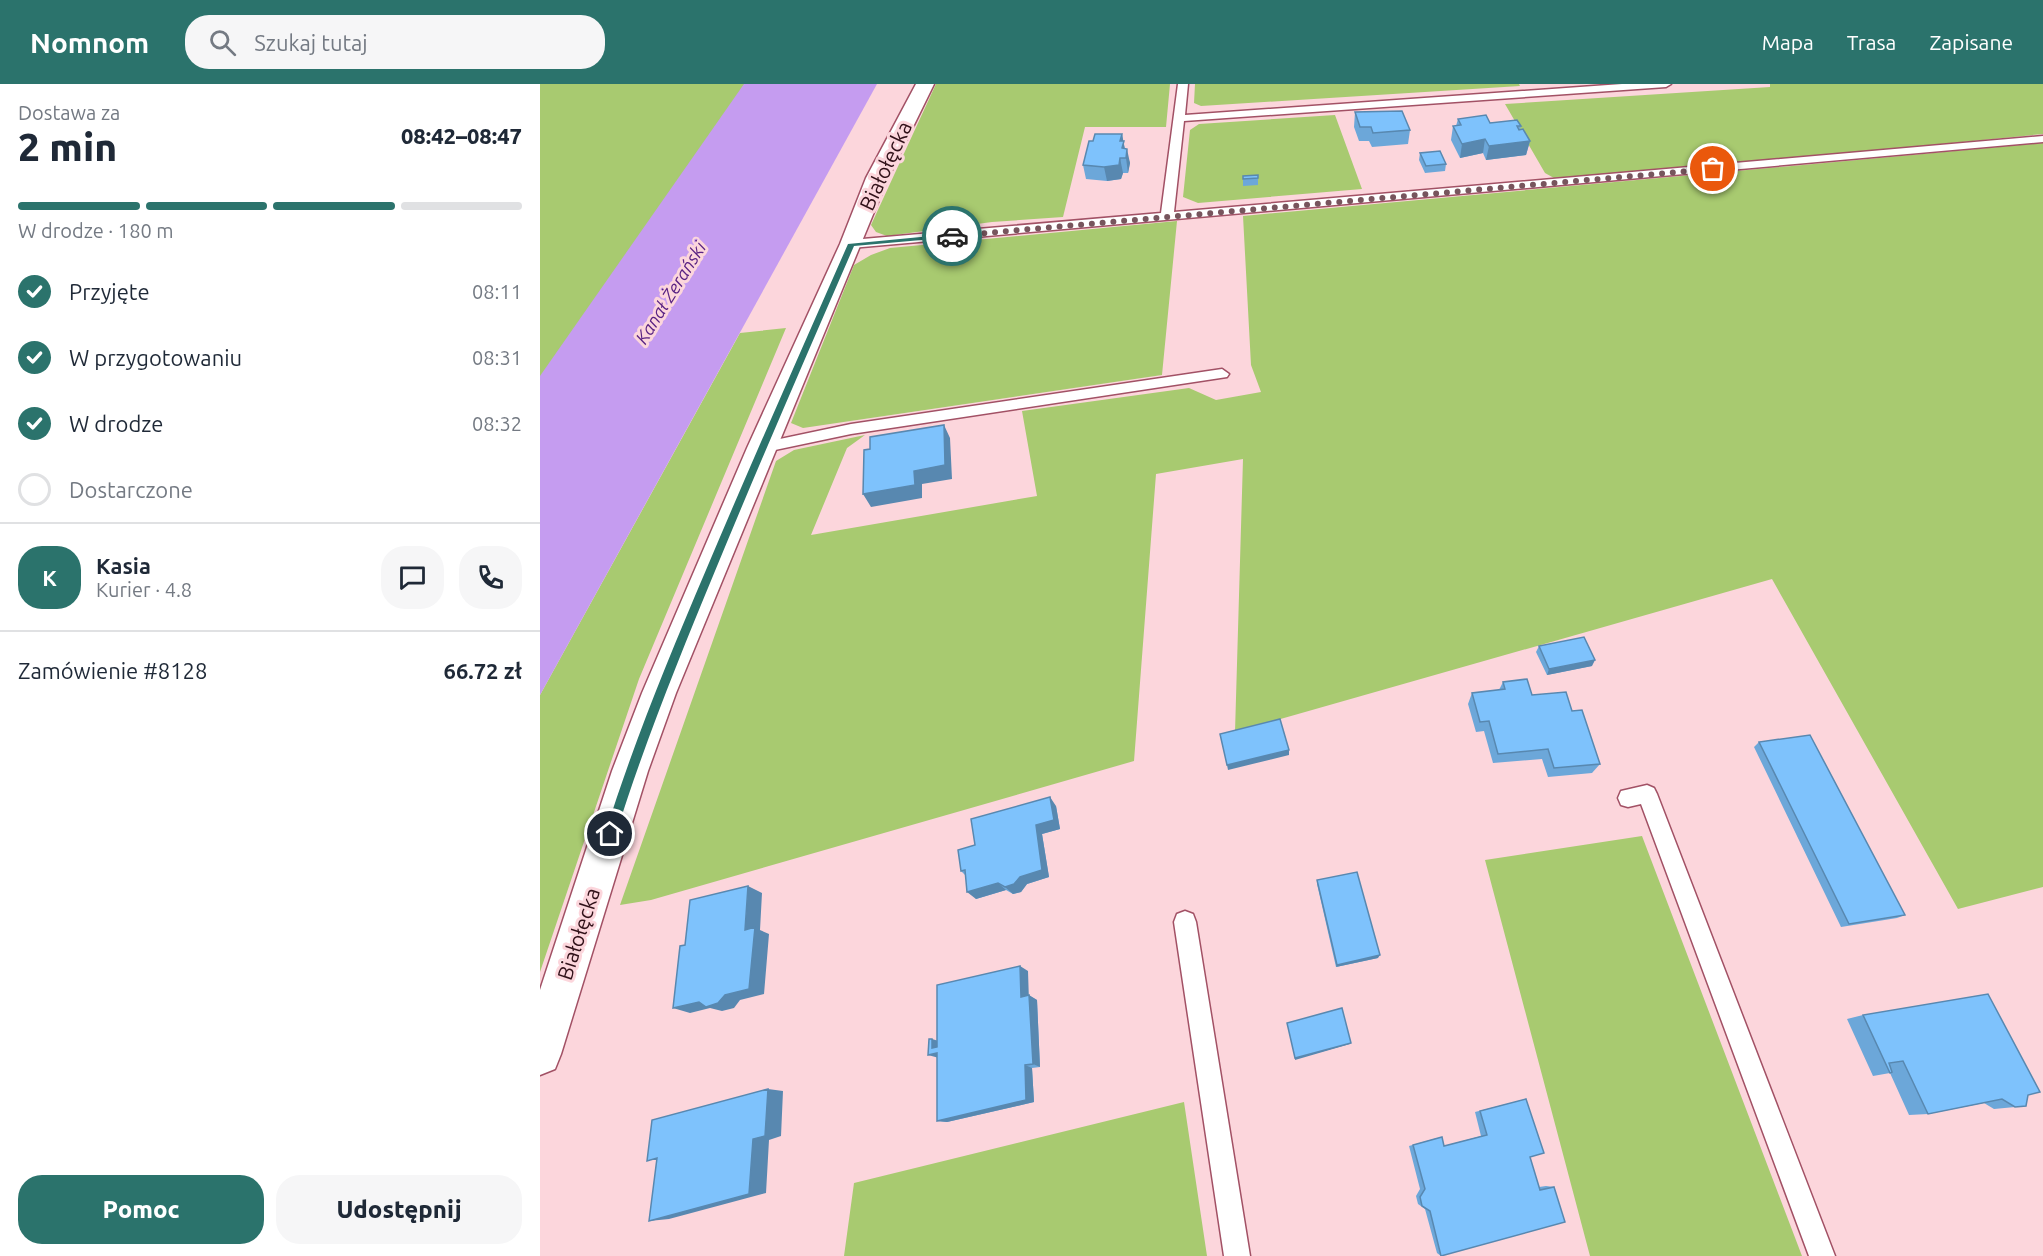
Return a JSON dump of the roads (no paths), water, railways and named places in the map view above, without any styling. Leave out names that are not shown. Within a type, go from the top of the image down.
[{"type":"street","name":"Białołęcka","points":[[540,1054],[634,759],[659,693],[877,178],[925,84]]},
{"type":"lane","points":[[1167,217],[1184,84]]},
{"type":"lane","points":[[1181,118],[1666,84]]},
{"type":"lane","points":[[851,244],[2043,139]]},
{"type":"lane","points":[[762,448],[851,429],[1222,374]]},
{"type":"lane","points":[[1628,798],[1647,794],[1822,1256]]},
{"type":"lane","points":[[1185,922],[1237,1256]]},
{"type":"water","name":"Kanał Żerański","points":[[744,84],[877,84],[540,695],[540,376]]}]
